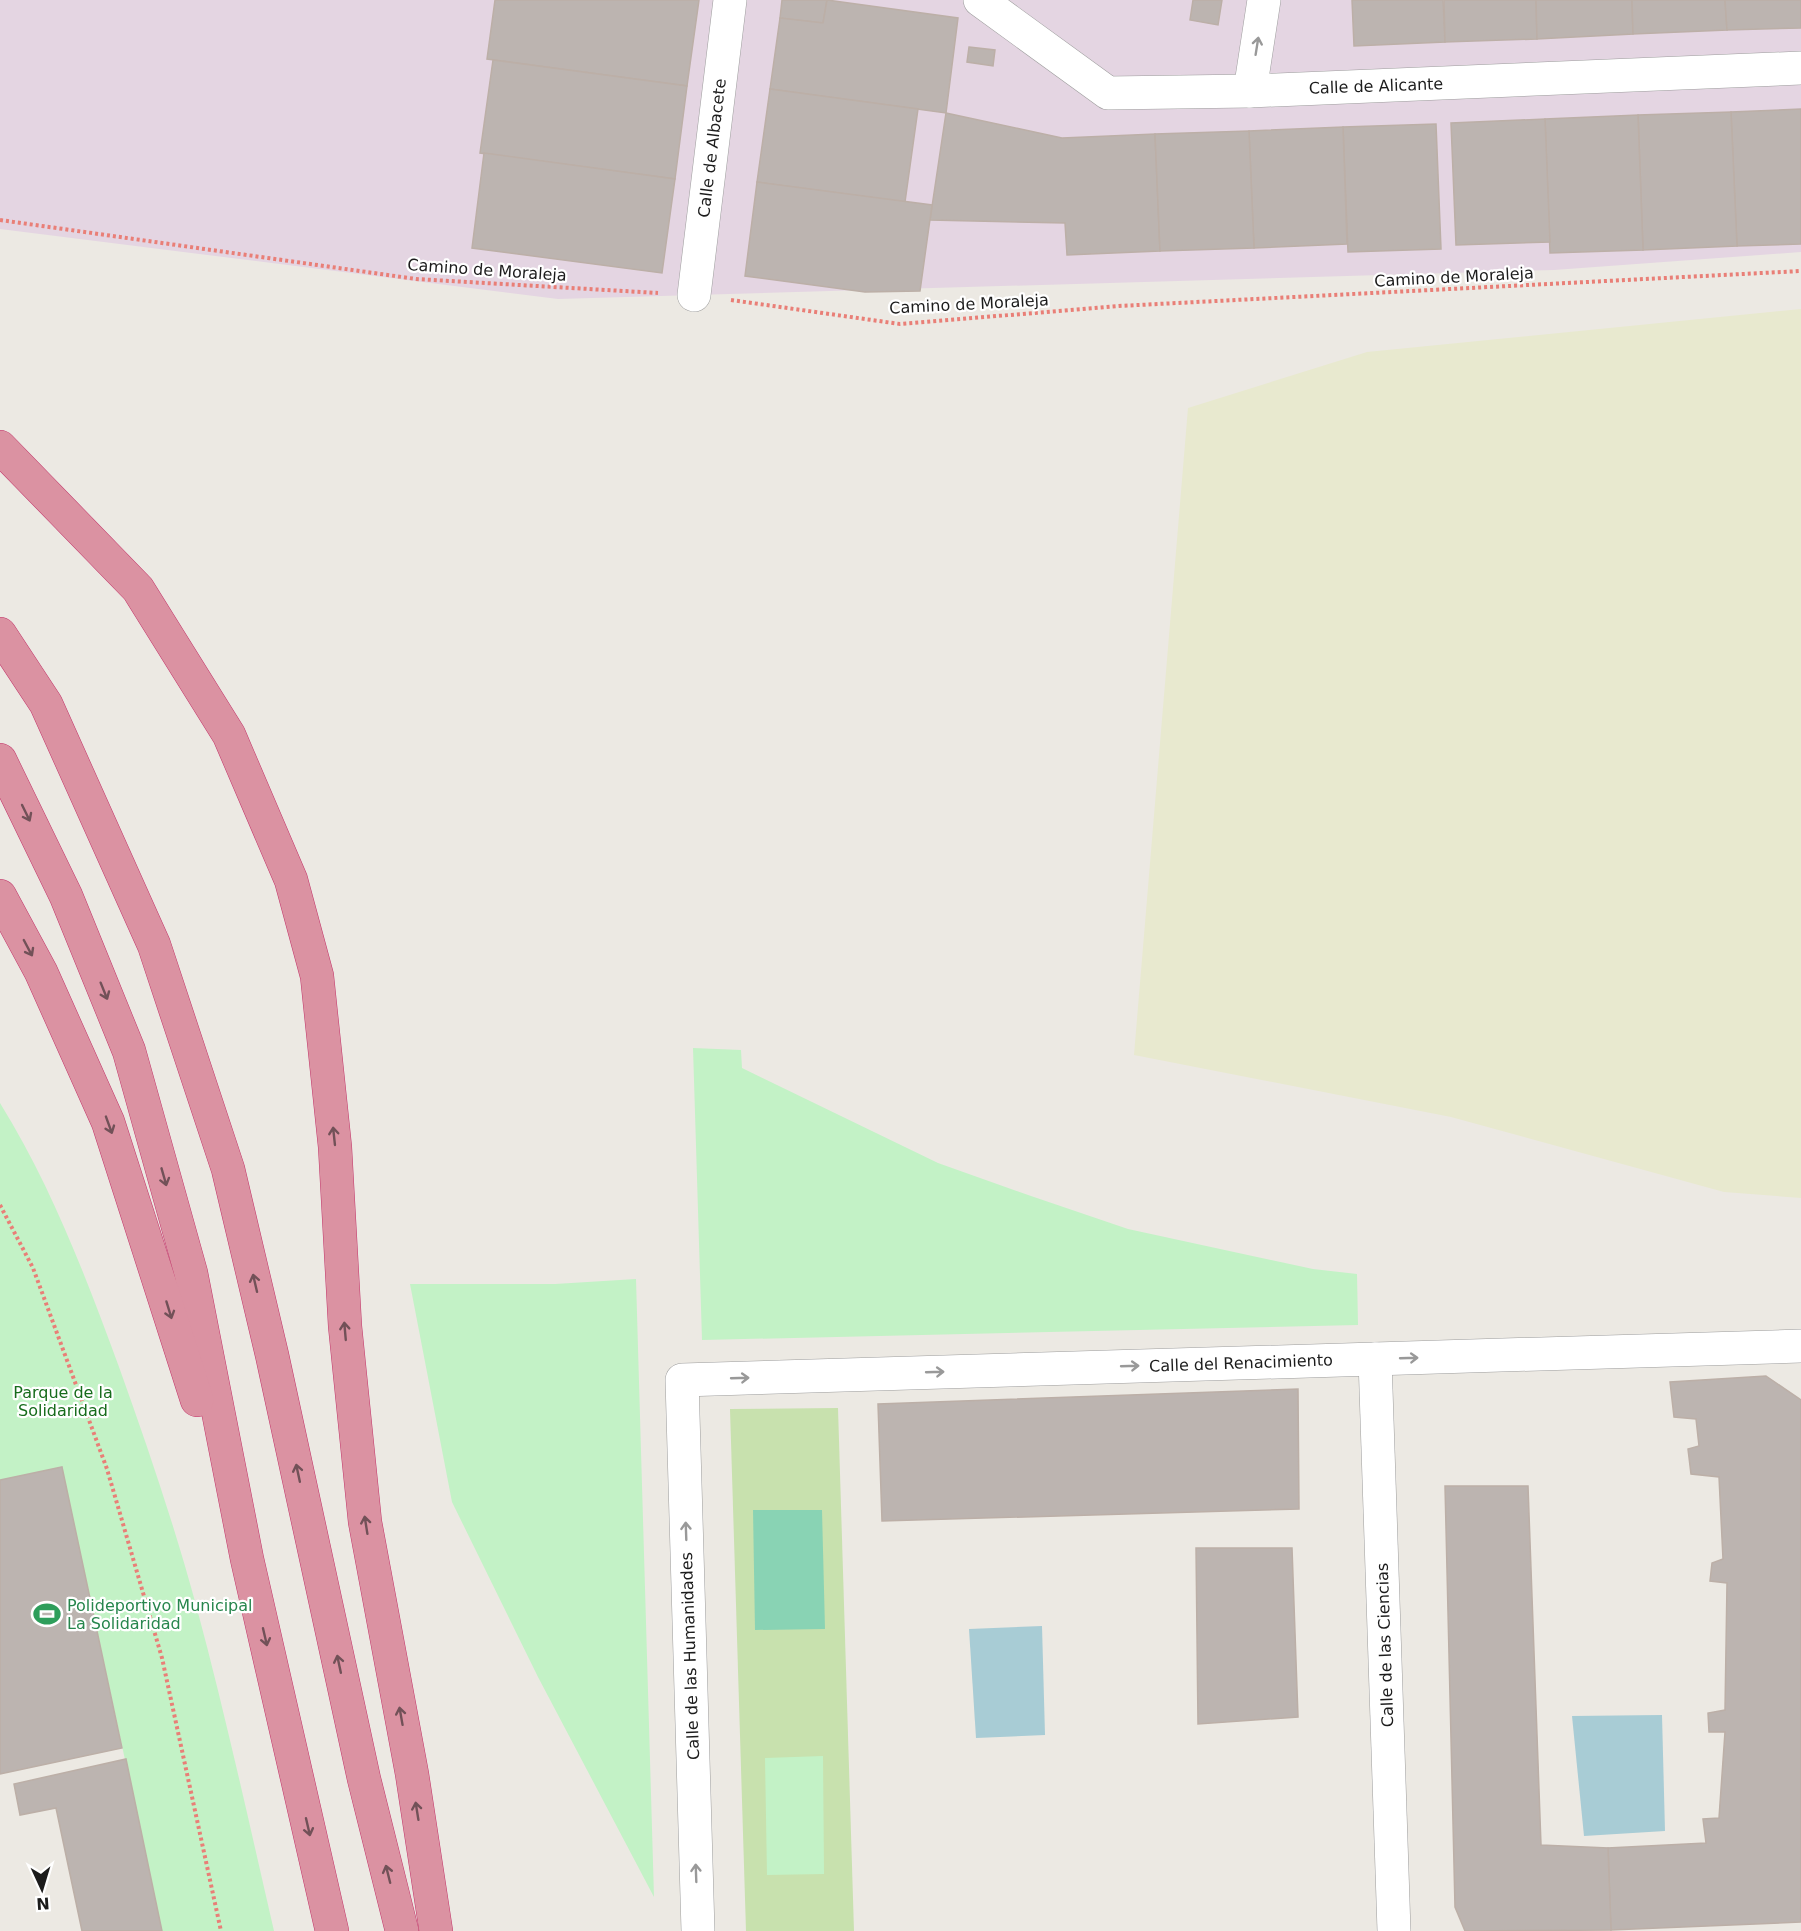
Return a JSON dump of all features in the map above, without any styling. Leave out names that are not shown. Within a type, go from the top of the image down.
[{"type":"highway","points":[[0,447],[138,589],[230,735],[291,880],[317,976],[335,1148],[345,1326],[365,1522],[412,1774],[436,1931]]},
{"type":"highway","points":[[0,634],[46,704],[154,945],[228,1169],[272,1355],[364,1779],[402,1931]]},
{"type":"highway","points":[[0,760],[66,896],[129,1051],[191,1273],[247,1559],[332,1931]]},
{"type":"highway","points":[[0,896],[41,972],[108,1122],[247,1559]]},
{"type":"street","name":"Calle de Albacete","points":[[694,295],[730,0]]},
{"type":"street","name":"Calle de Alicante","points":[[980,0],[1108,93],[1250,91],[1801,68]]},
{"type":"street","points":[[1250,91],[1264,0]]},
{"type":"street","name":"Calle del Renacimiento","points":[[682,1380],[1801,1346]]},
{"type":"street","name":"Calle de las Ciencias","points":[[1375,1359],[1394,1931]]},
{"type":"street","name":"Calle de las Humanidades","points":[[682,1380],[698,1931]]},
{"type":"path","name":"Camino de Moraleja","points":[[0,220],[416,279],[694,295],[900,324],[1119,306],[1801,271]]},
{"type":"path","points":[[0,1205],[33,1268],[107,1469],[162,1658],[221,1931]]},
{"type":"shaded area","points":[[0,0],[1801,0],[1801,252],[1554,270],[558,299],[0,229]]},
{"type":"green space","points":[[1801,309],[1801,1198],[1724,1192],[1451,1117],[1134,1055],[1188,408],[1367,352]]},
{"type":"green space","points":[[693,1048],[741,1050],[742,1068],[938,1163],[1031,1196],[1128,1229],[1313,1269],[1357,1274],[1358,1325],[702,1340]]},
{"type":"green space","name":"Parque de la Solidaridad","points":[[0,1103],[35,1166],[66,1232],[119,1367],[160,1485],[207,1646],[274,1931],[162,1931],[62,1468],[0,1480]]},
{"type":"green space","points":[[636,1279],[654,1897],[538,1677],[452,1502],[410,1284],[555,1284]]},
{"type":"green space","points":[[838,1408],[854,1931],[746,1931],[730,1409]]},
{"type":"green space","points":[[753,1510],[822,1510],[825,1629],[755,1630]]},
{"type":"green space","points":[[823,1756],[824,1874],[767,1875],[765,1758]]},
{"type":"water","points":[[1042,1626],[1045,1735],[976,1738],[969,1629]]},
{"type":"water","points":[[1662,1715],[1665,1831],[1584,1836],[1572,1716]]},
{"type":"building","points":[[495,0],[699,0],[687,86],[487,59]]},
{"type":"building","points":[[782,0],[827,0],[823,23],[780,18]]},
{"type":"building","points":[[827,0],[958,18],[946,113],[770,89],[780,18],[823,23]]},
{"type":"building","points":[[1193,0],[1222,0],[1218,25],[1190,20]]},
{"type":"building","points":[[1352,0],[1443,0],[1445,42],[1354,46]]},
{"type":"building","points":[[1444,0],[1536,0],[1537,39],[1445,42]]},
{"type":"building","points":[[1536,0],[1632,0],[1633,34],[1537,39]]},
{"type":"building","points":[[1632,0],[1725,0],[1727,30],[1633,34]]},
{"type":"building","points":[[1725,0],[1801,0],[1801,28],[1727,30]]},
{"type":"building","points":[[969,47],[995,50],[993,66],[967,62]]},
{"type":"building","points":[[493,60],[687,86],[675,179],[480,153]]},
{"type":"building","points":[[770,89],[918,109],[905,202],[757,182]]},
{"type":"building","points":[[1801,109],[1801,244],[1737,246],[1731,112]]},
{"type":"building","points":[[1731,112],[1737,246],[1643,250],[1638,115]]},
{"type":"building","points":[[946,113],[1062,138],[1155,134],[1160,251],[1067,255],[1065,223],[930,220]]},
{"type":"building","points":[[1638,115],[1643,250],[1550,253],[1545,119]]},
{"type":"building","points":[[1545,119],[1550,242],[1456,245],[1451,123]]},
{"type":"building","points":[[1436,124],[1441,249],[1348,252],[1343,127]]},
{"type":"building","points":[[1343,127],[1347,244],[1254,248],[1249,131]]},
{"type":"building","points":[[1249,131],[1254,248],[1160,251],[1155,134]]},
{"type":"building","points":[[484,153],[675,179],[662,273],[472,248]]},
{"type":"building","points":[[757,182],[932,205],[920,291],[865,292],[745,276]]},
{"type":"building","points":[[1766,1376],[1801,1400],[1801,1922],[1611,1930],[1608,1848],[1706,1843],[1703,1819],[1719,1818],[1725,1732],[1709,1732],[1708,1713],[1725,1710],[1727,1583],[1710,1581],[1712,1563],[1723,1559],[1719,1477],[1691,1474],[1688,1449],[1699,1446],[1696,1419],[1674,1417],[1670,1382]]},
{"type":"building","points":[[1298,1389],[1299,1509],[882,1521],[878,1404]]},
{"type":"building","name":"Polideportivo Municipal La Solidaridad","points":[[62,1467],[122,1748],[0,1774],[0,1480]]},
{"type":"building","points":[[1445,1486],[1528,1486],[1541,1845],[1608,1848],[1611,1930],[1465,1931],[1455,1907]]},
{"type":"building","points":[[1196,1548],[1292,1548],[1298,1717],[1198,1724]]},
{"type":"building","points":[[126,1759],[162,1931],[82,1931],[56,1808],[20,1815],[14,1784]]},
{"type":"place","name":"Polideportivo Municipal La Solidaridad","points":[[47,1614]]}]
